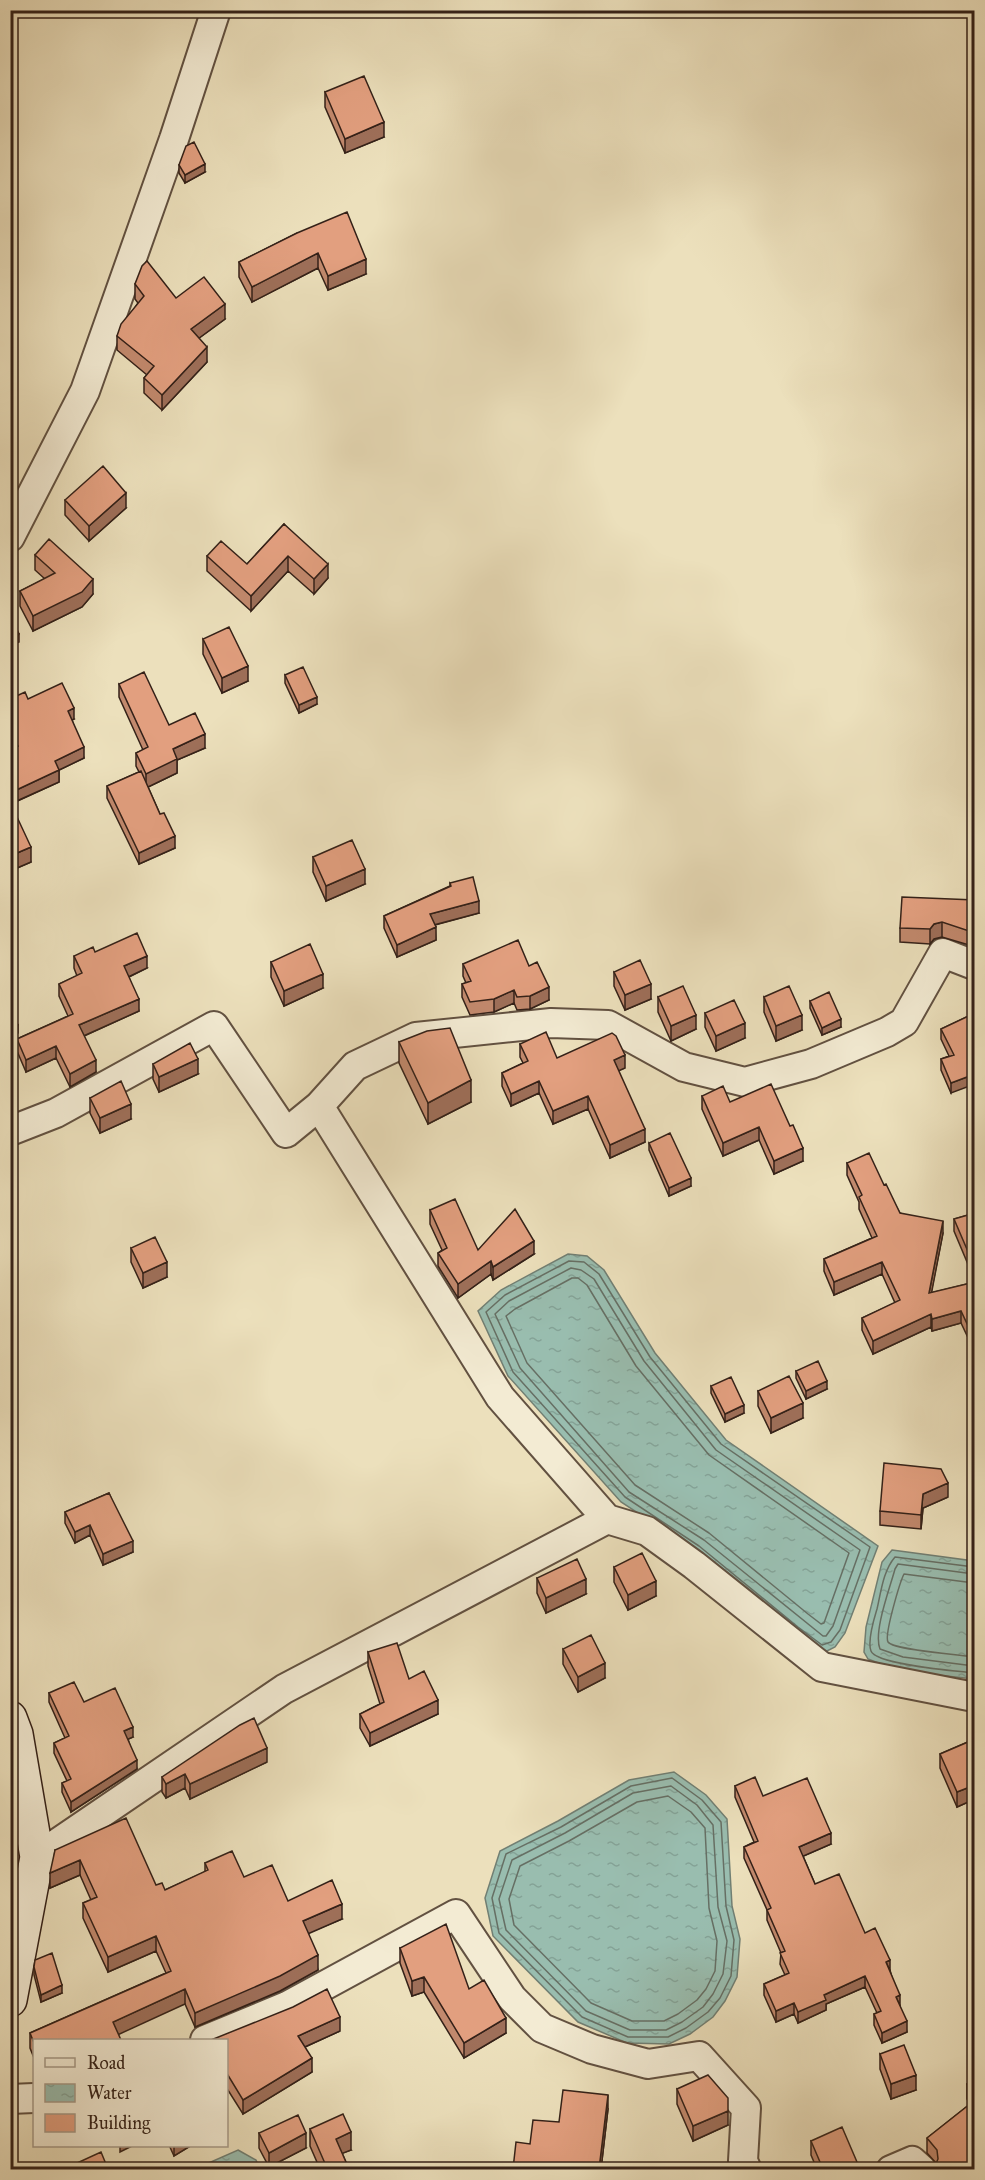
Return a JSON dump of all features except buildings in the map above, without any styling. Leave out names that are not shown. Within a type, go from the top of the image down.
[{"type":"main road","points":[[10,1718],[16,1734],[37,1857],[10,2000]]},
{"type":"street","points":[[10,537],[85,391],[174,139],[216,10]]},
{"type":"street","points":[[10,1131],[56,1113],[214,1026],[286,1133],[319,1106],[355,1066],[416,1037],[551,1023],[608,1025],[684,1067],[745,1082],[811,1064],[887,1032],[904,1022],[943,953],[975,965]]},
{"type":"street","points":[[319,1106],[500,1397],[607,1519],[647,1532],[694,1565],[822,1667],[975,1697]]},
{"type":"street","points":[[37,1857],[284,1689],[607,1519]]},
{"type":"street","points":[[207,2039],[287,2006],[456,1914],[512,1998],[542,2028],[592,2049],[648,2064],[699,2056],[746,2108],[743,2161],[747,2169]]},
{"type":"street","points":[[10,2099],[33,2098]]},
{"type":"street","points":[[891,2169],[912,2161],[922,2169]]},
{"type":"water","points":[[568,1254],[587,1256],[604,1270],[655,1353],[726,1440],[878,1546],[845,1633],[835,1647],[823,1653],[696,1551],[621,1502],[508,1376],[478,1311],[501,1290]]},
{"type":"water","points":[[892,1550],[974,1561],[974,1679],[899,1671],[868,1659],[864,1652],[866,1627],[882,1562]]},
{"type":"water","points":[[674,1772],[706,1795],[727,1819],[732,1906],[740,1939],[737,1977],[725,2001],[713,2017],[690,2034],[669,2044],[627,2043],[578,2022],[493,1936],[485,1898],[500,1851],[629,1780]]},
{"type":"water","points":[[238,2150],[256,2160],[260,2169],[195,2169]]}]
